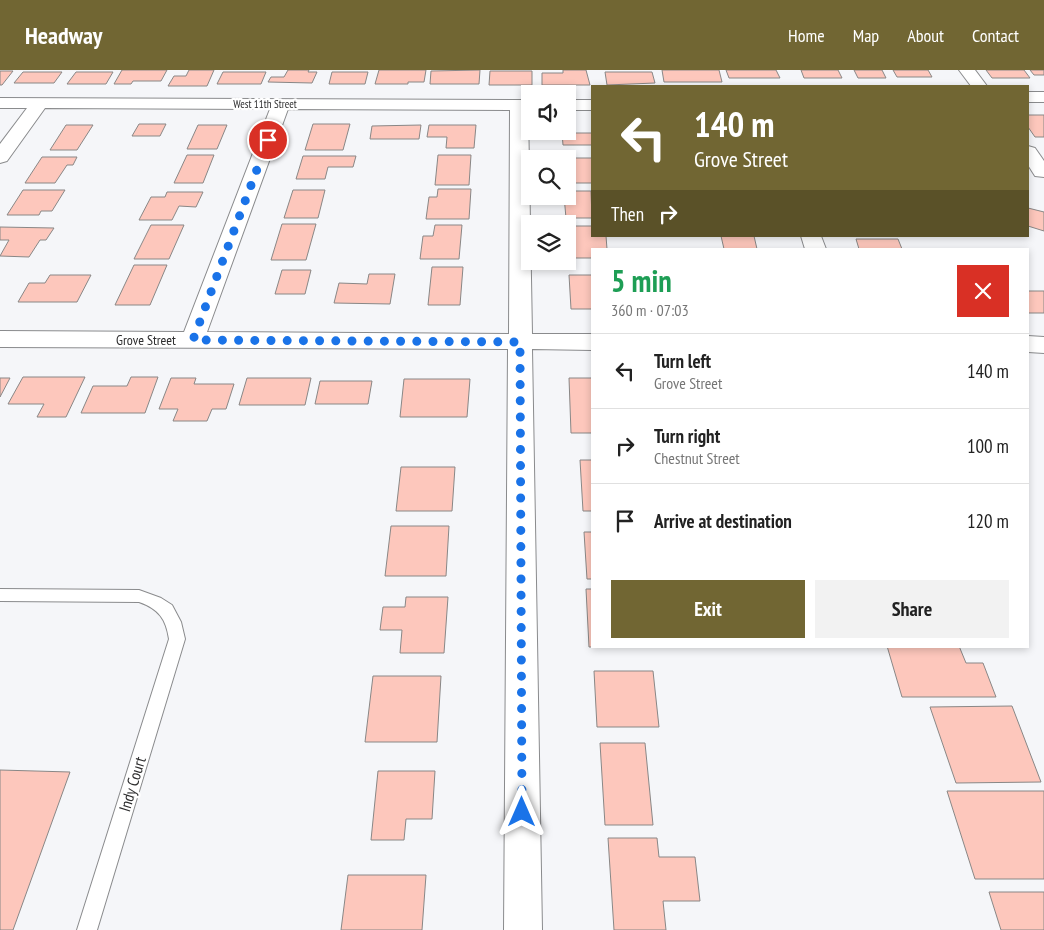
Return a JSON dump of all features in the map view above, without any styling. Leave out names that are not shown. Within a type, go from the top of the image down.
[{"type":"street","points":[[968,70],[978,85]]},
{"type":"street","points":[[1029,97],[1044,96]]},
{"type":"street","name":"West 11th Street","points":[[0,103],[521,105]]},
{"type":"street","points":[[0,157],[40,103]]},
{"type":"street","points":[[193,340],[281,104]]},
{"type":"street","points":[[576,105],[591,105]]},
{"type":"street","points":[[523,140],[520,342],[523,930]]},
{"type":"street","points":[[1029,153],[1042,172]]},
{"type":"street","name":"Grove Street","points":[[0,339],[591,342]]},
{"type":"street","points":[[1029,344],[1044,344]]},
{"type":"lane","name":"Indy Court","points":[[0,596],[139,596],[155,601],[168,610],[175,623],[178,639],[87,930]]},
{"type":"building","points":[[122,70],[167,70],[161,81],[133,81],[131,84],[114,84]]},
{"type":"building","points":[[189,70],[214,70],[207,86],[168,86],[174,76],[186,76]]},
{"type":"building","points":[[288,70],[317,72],[312,83],[268,82],[271,77],[284,77]]},
{"type":"building","points":[[379,70],[426,70],[424,82],[375,84]]},
{"type":"building","points":[[480,70],[479,84],[430,84],[431,71]]},
{"type":"building","points":[[563,70],[586,70],[590,85],[542,85],[542,73],[563,73]]},
{"type":"building","points":[[662,70],[719,70],[722,82],[664,82]]},
{"type":"building","points":[[726,70],[776,70],[780,78],[729,78]]},
{"type":"building","points":[[801,70],[838,70],[842,78],[804,78]]},
{"type":"building","points":[[854,70],[882,70],[886,78],[858,78]]},
{"type":"building","points":[[893,70],[928,70],[932,77],[897,77]]},
{"type":"building","points":[[986,70],[1024,70],[1030,78],[992,78]]},
{"type":"building","points":[[1030,70],[1044,70],[1044,75],[1034,75]]},
{"type":"building","points":[[0,71],[13,71],[2,85],[0,85]]},
{"type":"building","points":[[490,71],[532,71],[532,85],[489,85]]},
{"type":"building","points":[[23,72],[62,72],[54,83],[14,83]]},
{"type":"building","points":[[76,72],[113,72],[106,84],[67,84]]},
{"type":"building","points":[[223,72],[266,72],[261,84],[217,84]]},
{"type":"building","points":[[332,72],[368,72],[365,84],[329,84]]},
{"type":"building","points":[[605,72],[652,72],[655,83],[607,85]]},
{"type":"building","points":[[1029,115],[1044,115],[1044,137],[1035,137],[1029,128]]},
{"type":"building","points":[[139,124],[166,124],[160,136],[132,136]]},
{"type":"building","points":[[313,124],[350,124],[343,150],[305,150]]},
{"type":"building","points":[[66,125],[93,125],[77,150],[50,150]]},
{"type":"building","points":[[198,125],[227,125],[217,149],[187,149]]},
{"type":"building","points":[[421,125],[419,139],[370,139],[372,126]]},
{"type":"building","points":[[429,125],[476,125],[474,148],[446,148],[447,137],[427,137]]},
{"type":"building","points":[[576,133],[591,133],[591,145],[563,145],[563,140],[576,140]]},
{"type":"building","points":[[187,155],[214,155],[203,183],[174,183]]},
{"type":"building","points":[[438,155],[471,155],[469,185],[435,185]]},
{"type":"building","points":[[303,156],[356,156],[353,167],[328,167],[325,179],[296,179]]},
{"type":"building","points":[[42,157],[77,157],[73,165],[67,165],[55,183],[25,183]]},
{"type":"building","points":[[576,158],[591,158],[591,183],[576,183]]},
{"type":"building","points":[[438,189],[471,189],[469,219],[426,219],[429,197],[437,197]]},
{"type":"building","points":[[23,190],[65,190],[52,211],[41,211],[39,215],[7,215]]},
{"type":"building","points":[[293,190],[325,190],[318,218],[284,218]]},
{"type":"building","points":[[576,191],[591,191],[591,218],[576,218],[576,215],[566,215],[565,205],[576,205]]},
{"type":"building","points":[[167,192],[203,192],[196,207],[179,206],[172,220],[139,220],[151,197],[165,197]]},
{"type":"building","points":[[1029,208],[1044,212],[1044,231],[1029,226]]},
{"type":"building","points":[[282,224],[316,224],[306,260],[271,260]]},
{"type":"building","points":[[151,225],[184,225],[169,259],[134,259]]},
{"type":"building","points":[[435,225],[462,225],[459,259],[420,259],[423,236],[433,236]]},
{"type":"building","points":[[576,226],[591,226],[591,237],[606,237],[607,248],[591,248],[591,258],[576,258]]},
{"type":"building","points":[[0,227],[54,228],[46,240],[40,240],[29,257],[0,256],[9,240],[0,240]]},
{"type":"building","points":[[721,237],[754,237],[757,248],[724,248]]},
{"type":"building","points":[[856,239],[898,239],[902,248],[859,248]]},
{"type":"building","points":[[134,265],[167,265],[150,305],[115,305]]},
{"type":"building","points":[[432,267],[463,267],[460,305],[428,305]]},
{"type":"building","points":[[282,270],[311,270],[305,294],[275,294]]},
{"type":"building","points":[[369,274],[395,274],[390,304],[334,303],[339,283],[367,284]]},
{"type":"building","points":[[50,275],[91,275],[77,302],[18,302],[29,283],[45,283]]},
{"type":"building","points":[[569,275],[591,275],[591,309],[571,309]]},
{"type":"building","points":[[1029,291],[1044,291],[1044,313],[1029,313]]},
{"type":"building","points":[[23,377],[85,377],[66,417],[37,417],[44,404],[8,404]]},
{"type":"building","points":[[131,377],[158,377],[145,413],[81,413],[93,386],[127,386]]},
{"type":"building","points":[[0,378],[10,378],[0,397]]},
{"type":"building","points":[[171,378],[196,378],[194,384],[234,384],[226,409],[212,409],[207,421],[173,421],[178,409],[159,409]]},
{"type":"building","points":[[247,378],[311,378],[305,405],[239,405]]},
{"type":"building","points":[[569,378],[591,378],[591,433],[571,433]]},
{"type":"building","points":[[404,379],[470,379],[467,417],[400,417]]},
{"type":"building","points":[[320,381],[372,381],[368,404],[315,404]]},
{"type":"building","points":[[580,460],[591,460],[591,511],[583,511]]},
{"type":"building","points":[[401,467],[455,467],[452,511],[396,511]]},
{"type":"building","points":[[391,526],[449,526],[446,576],[385,576]]},
{"type":"building","points":[[584,532],[591,532],[591,579],[587,579]]},
{"type":"building","points":[[586,589],[591,589],[591,647],[589,647]]},
{"type":"building","points":[[406,597],[448,597],[444,653],[400,653],[402,630],[380,630],[383,607],[405,607]]},
{"type":"building","points":[[888,648],[960,648],[966,663],[983,663],[996,697],[902,697]]},
{"type":"building","points":[[594,671],[653,671],[659,727],[597,727]]},
{"type":"building","points":[[373,676],[441,676],[437,742],[365,742]]},
{"type":"building","points":[[1012,706],[1041,782],[956,783],[930,707]]},
{"type":"building","points":[[600,743],[645,743],[653,825],[605,825]]},
{"type":"building","points":[[0,770],[70,772],[13,930],[0,930]]},
{"type":"building","points":[[378,771],[435,771],[432,819],[406,819],[404,840],[371,840]]},
{"type":"building","points":[[947,791],[1044,791],[1044,879],[975,879]]},
{"type":"building","points":[[608,838],[657,838],[659,857],[695,857],[700,901],[663,901],[666,930],[614,930]]},
{"type":"building","points":[[348,875],[426,875],[422,930],[341,930]]},
{"type":"building","points":[[989,892],[1044,892],[1044,930],[1001,930]]},
{"type":"route","points":[[268,140],[193,340],[520,342],[522,812]]}]
